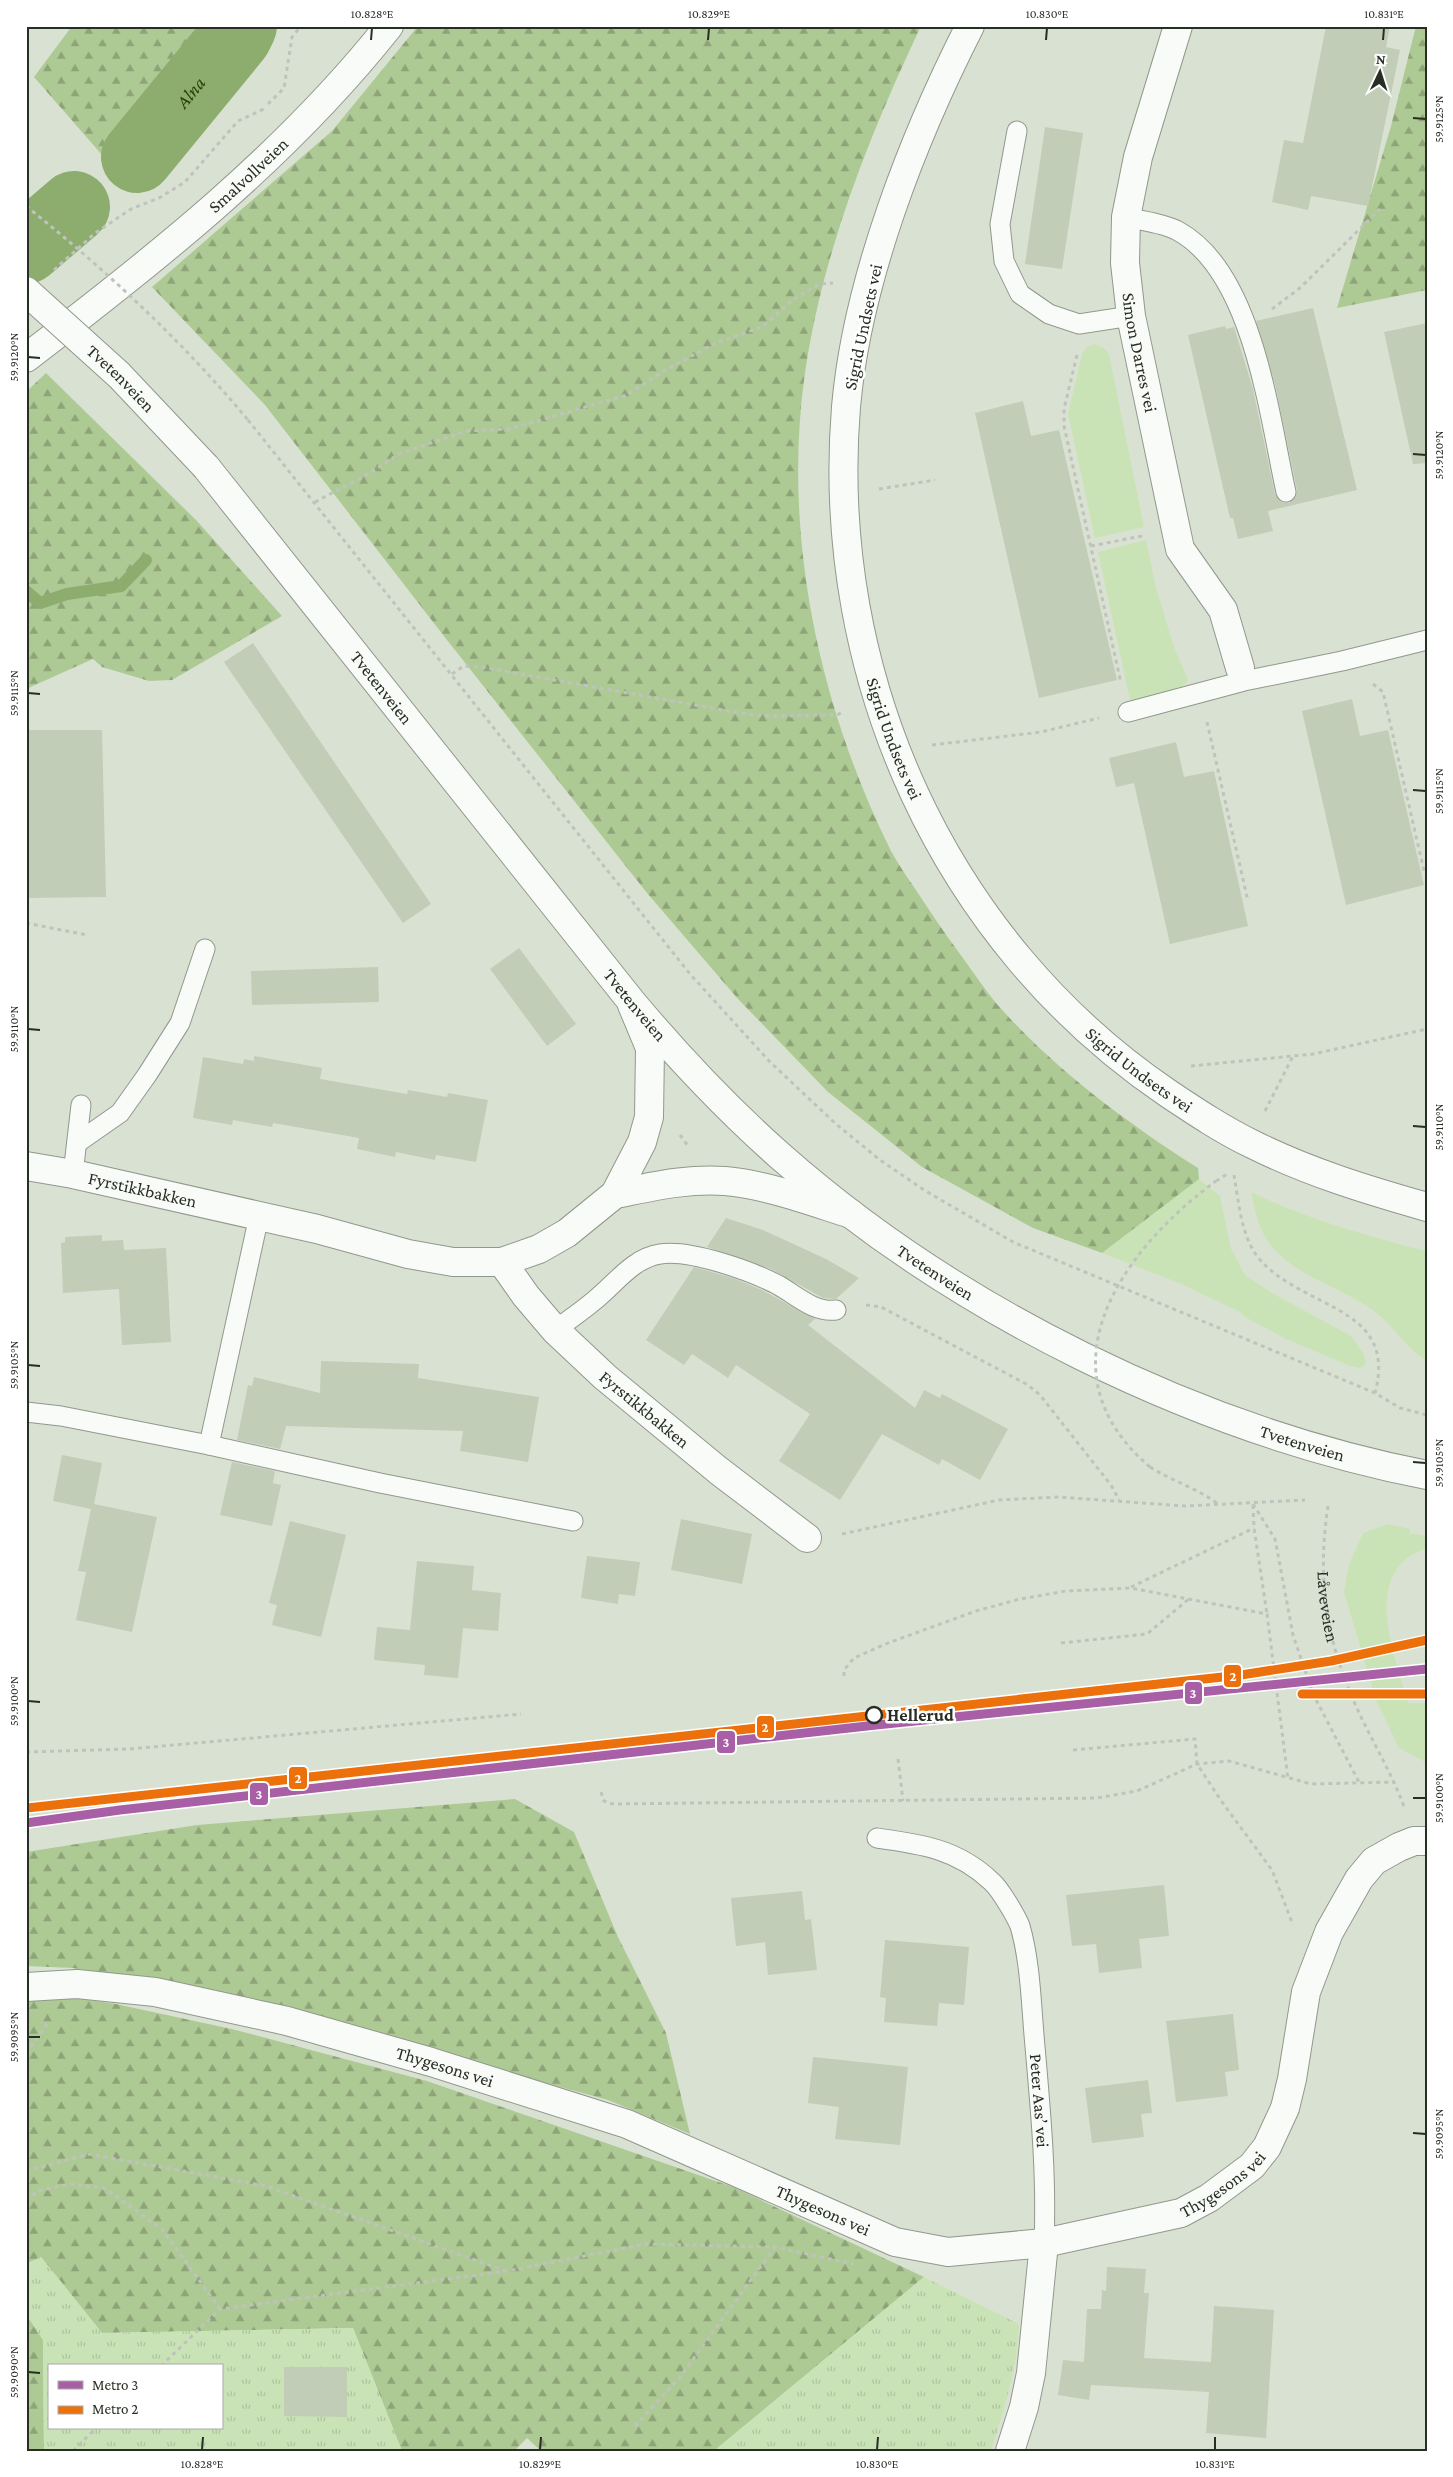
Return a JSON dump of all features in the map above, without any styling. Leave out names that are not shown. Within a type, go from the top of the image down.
[{"type":"street","name":"Smalvollveien","points":[[26,358],[150,262],[284,143],[331,95],[389,26]]},
{"type":"street","name":"Sigrid Undsets vei","points":[[970,26],[930,109],[874,267],[858,333],[846,404],[844,455],[845,518],[850,576],[860,633],[878,700],[911,786],[936,840],[970,895],[1011,951],[1063,1008],[1107,1049],[1209,1120],[1252,1144],[1320,1174],[1427,1207]]},
{"type":"street","name":"Simon Darres vei","points":[[1178,26],[1138,157],[1126,217],[1125,262],[1131,316],[1180,549],[1223,610],[1242,674]]},
{"type":"street","name":"Tvetenveien","points":[[26,291],[119,375],[206,467],[631,1001],[680,1059],[720,1100],[779,1155],[852,1214],[909,1255],[979,1299],[1064,1347],[1118,1372],[1245,1424],[1335,1453],[1427,1475]]},
{"type":"street","name":"Fyrstikkbakken","points":[[26,1166],[73,1174],[317,1228],[408,1254],[453,1262],[502,1262],[540,1249],[567,1233],[615,1194],[642,1142],[649,1117],[650,1048],[631,1001]]},
{"type":"street","name":"Fyrstikkbakken","points":[[615,1194],[699,1181],[725,1181],[783,1192],[852,1214]]},
{"type":"street","name":"Fyrstikkbakken","points":[[502,1262],[526,1296],[555,1330],[612,1383],[719,1471],[807,1538]]},
{"type":"street","name":"Thygesons vei","points":[[26,1987],[77,1984],[155,1992],[287,2021],[431,2062],[627,2124],[895,2242],[948,2252],[1044,2243],[1181,2213],[1209,2198],[1252,2166],[1267,2147],[1285,2108],[1292,2079],[1306,1992],[1329,1932],[1359,1879],[1374,1861],[1399,1847],[1420,1841]]},
{"type":"street","name":"Peter Aas’ vei","points":[[1010,2451],[1031,2373],[1044,2243]]},
{"type":"lane","points":[[1017,131],[1000,224],[1004,261],[1020,294],[1049,314],[1080,324],[1131,316]]},
{"type":"lane","points":[[1126,217],[1177,230],[1200,248],[1222,272],[1251,334],[1286,492]]},
{"type":"lane","points":[[1128,712],[1200,693],[1242,674],[1342,661],[1427,640]]},
{"type":"lane","points":[[77,1142],[120,1113],[147,1075],[180,1024],[205,949]]},
{"type":"lane","points":[[73,1174],[81,1105]]},
{"type":"lane","points":[[209,1445],[259,1216]]},
{"type":"lane","points":[[555,1330],[597,1298],[636,1264],[660,1254],[704,1259],[740,1269],[777,1285],[821,1310],[836,1310]]},
{"type":"lane","points":[[26,1412],[61,1416],[209,1445],[370,1481],[573,1521]]},
{"type":"lane","name":"Peter Aas’ vei","points":[[878,1838],[928,1845],[964,1860],[993,1882],[1019,1924],[1027,1953],[1043,2129],[1046,2197],[1044,2243]]},
{"type":"path","points":[[53,271],[94,234],[131,208],[159,198],[185,182],[238,121],[262,110],[284,88],[292,37],[301,26]]},
{"type":"path","points":[[26,206],[118,284],[170,334],[248,420],[690,974],[725,1014],[801,1092],[880,1160],[924,1190],[1013,1242],[1375,1392],[1400,1408],[1427,1414]]},
{"type":"path","points":[[1247,327],[1300,288],[1380,209]]},
{"type":"path","points":[[315,502],[370,473],[399,454],[466,432],[509,429],[628,395],[667,369],[716,343],[762,326],[794,299],[819,284],[833,283]]},
{"type":"path","points":[[932,745],[1041,732],[1128,712],[1064,426],[1067,394],[1086,323]]},
{"type":"path","points":[[879,489],[935,480]]},
{"type":"path","points":[[1091,546],[1151,534]]},
{"type":"path","points":[[1342,661],[1383,692],[1424,871]]},
{"type":"path","points":[[452,674],[464,666],[481,667],[769,716],[837,715],[844,711]]},
{"type":"path","points":[[1200,693],[1248,901]]},
{"type":"path","points":[[26,923],[87,935]]},
{"type":"path","points":[[1141,1074],[1186,1066],[1293,1056],[1365,1044],[1427,1030]]},
{"type":"path","points":[[1264,1113],[1293,1056]]},
{"type":"path","points":[[678,1133],[694,1154]]},
{"type":"path","points":[[1218,1503],[1200,1491],[1166,1478],[1150,1468],[1118,1436],[1103,1402],[1096,1358],[1098,1334],[1114,1293],[1149,1240],[1187,1203],[1216,1180],[1229,1173]]},
{"type":"path","points":[[1234,1175],[1246,1232],[1261,1261],[1276,1275],[1302,1293],[1353,1318],[1372,1336],[1380,1361],[1375,1392]]},
{"type":"path","points":[[836,1310],[862,1304],[880,1307],[1028,1385],[1049,1405],[1111,1485],[1119,1500]]},
{"type":"path","points":[[807,1538],[847,1534],[999,1500],[1058,1497],[1185,1506],[1304,1500]]},
{"type":"path","points":[[1253,1504],[1254,1528],[1288,1779]]},
{"type":"path","points":[[1253,1504],[1274,1539],[1293,1635],[1313,1694],[1360,1784]]},
{"type":"path","name":"Låveveien","points":[[1328,1506],[1322,1572],[1324,1607],[1350,1692],[1395,1782],[1406,1813]]},
{"type":"path","points":[[1130,1588],[1254,1528]]},
{"type":"path","points":[[844,1676],[844,1670],[854,1658],[862,1654],[976,1610],[1020,1599],[1066,1591],[1130,1588],[1267,1614]]},
{"type":"path","points":[[1061,1643],[1147,1634],[1190,1598]]},
{"type":"path","points":[[26,1752],[129,1749],[521,1714]]},
{"type":"path","points":[[1073,1750],[1195,1739],[1197,1764],[1222,1802],[1272,1870],[1303,1952],[1314,1971]]},
{"type":"path","points":[[898,1759],[903,1801]]},
{"type":"path","points":[[601,1792],[604,1801],[613,1804],[1058,1799],[1119,1796],[1138,1791],[1197,1764],[1229,1761],[1311,1784],[1395,1782]]},
{"type":"path","points":[[26,2171],[89,2154],[266,2186],[507,2271]]},
{"type":"path","points":[[26,2200],[38,2191],[70,2184],[104,2188],[162,2229],[220,2309]]},
{"type":"path","points":[[164,2364],[220,2309],[507,2271],[646,2244],[775,2247],[862,2266]]},
{"type":"path","points":[[635,2426],[680,2377],[775,2247]]},
{"type":"path","points":[[72,2451],[94,2430]]},
{"type":"green space","points":[[72,26],[278,26],[130,187],[34,77]]},
{"type":"green space","points":[[418,26],[921,26],[901,68],[865,155],[849,198],[822,288],[804,380],[799,440],[799,501],[804,561],[813,621],[827,681],[844,739],[866,796],[891,851],[903,871],[986,990],[1017,1026],[1090,1092],[1143,1132],[1198,1168],[1199,1179],[1102,1253],[1033,1228],[922,1167],[828,1092],[738,999],[647,893],[447,640],[265,405],[152,287],[332,131]]},
{"type":"green space","points":[[1416,26],[1427,26],[1427,290],[1337,308],[1391,126]]},
{"type":"green space","points":[[1095,344],[1104,348],[1109,354],[1144,527],[1095,538],[1068,414],[1082,354],[1087,347]]},
{"type":"green space","points":[[46,373],[196,520],[282,616],[172,680],[149,681],[102,667],[93,659],[26,689],[26,392]]},
{"type":"green space","points":[[1146,540],[1156,588],[1174,647],[1188,680],[1183,686],[1170,694],[1154,698],[1130,700],[1098,552]]},
{"type":"green space","points":[[1199,1179],[1220,1196],[1231,1249],[1245,1275],[1272,1293],[1351,1336],[1363,1353],[1366,1361],[1364,1366],[1360,1368],[1350,1366],[1284,1338],[1245,1317],[1240,1312],[1179,1283],[1102,1253]]},
{"type":"green space","points":[[1251,1192],[1272,1202],[1338,1226],[1427,1251],[1427,1361],[1420,1357],[1374,1311],[1296,1268],[1282,1257],[1270,1244],[1261,1229]]},
{"type":"green space","points":[[1387,1524],[1410,1529],[1410,1533],[1427,1536],[1427,1548],[1406,1559],[1394,1575],[1388,1594],[1387,1616],[1390,1639],[1408,1703],[1427,1703],[1427,1763],[1399,1748],[1376,1700],[1344,1592],[1349,1564],[1363,1533]]},
{"type":"green space","points":[[515,1799],[574,1832],[618,1937],[666,2033],[690,2134],[608,2100],[499,2070],[157,1984],[73,1968],[26,1966],[26,1852],[197,1825]]},
{"type":"green space","points":[[70,1997],[116,2004],[236,2030],[427,2081],[733,2187],[924,2277],[714,2451],[541,2451],[527,2438],[514,2451],[402,2451],[353,2328],[102,2333],[41,2257],[26,2264],[26,2002]]},
{"type":"green space","points":[[41,2257],[102,2333],[353,2328],[402,2451],[44,2451],[43,2340],[26,2314],[26,2264]]},
{"type":"green space","points":[[924,2277],[1019,2324],[1013,2372],[991,2451],[714,2451]]},
{"type":"green space","points":[[26,2314],[43,2340],[44,2451],[26,2451]]},
{"type":"building","points":[[1326,26],[1390,26],[1386,47],[1400,50],[1368,206],[1311,196],[1308,210],[1272,202],[1284,140],[1303,143]]},
{"type":"building","points":[[1045,127],[1083,133],[1062,269],[1025,264]]},
{"type":"building","points":[[1313,308],[1357,490],[1268,511],[1273,531],[1238,539],[1233,518],[1230,518],[1188,335],[1225,326],[1226,329],[1234,327],[1253,389],[1275,494],[1282,502],[1289,503],[1296,496],[1297,490],[1275,384],[1256,321]]},
{"type":"building","points":[[1427,323],[1427,463],[1413,464],[1384,332]]},
{"type":"building","points":[[1023,401],[1031,436],[1059,430],[1117,680],[1039,698],[975,413]]},
{"type":"building","points":[[253,643],[431,904],[403,923],[224,662]]},
{"type":"building","points":[[1352,699],[1360,736],[1388,730],[1424,885],[1346,905],[1302,711]]},
{"type":"building","points":[[26,730],[102,730],[106,897],[26,898]]},
{"type":"building","points":[[1176,742],[1184,777],[1214,771],[1248,926],[1170,944],[1134,783],[1116,787],[1109,758]]},
{"type":"building","points":[[519,948],[576,1024],[547,1046],[490,969]]},
{"type":"building","points":[[378,967],[379,1002],[252,1005],[251,971]]},
{"type":"building","points":[[254,1056],[322,1068],[320,1079],[407,1094],[408,1090],[447,1097],[448,1093],[488,1100],[476,1162],[436,1155],[435,1160],[396,1152],[395,1157],[357,1149],[359,1138],[273,1123],[272,1127],[233,1120],[232,1125],[193,1118],[203,1057],[243,1064],[244,1059],[254,1061]]},
{"type":"building","points":[[726,1218],[763,1230],[826,1259],[859,1278],[836,1299],[823,1298],[771,1269],[707,1247]]},
{"type":"building","points":[[102,1235],[102,1241],[123,1240],[124,1250],[166,1248],[171,1342],[122,1345],[119,1289],[63,1293],[61,1243],[65,1242],[65,1237]]},
{"type":"building","points":[[694,1267],[733,1278],[762,1290],[815,1319],[808,1325],[915,1408],[924,1390],[940,1398],[942,1394],[1008,1429],[980,1480],[942,1459],[939,1465],[882,1434],[840,1500],[779,1461],[810,1414],[736,1365],[728,1378],[692,1354],[684,1365],[646,1340]]},
{"type":"building","points":[[321,1361],[419,1364],[418,1378],[539,1397],[528,1462],[460,1451],[463,1431],[286,1426],[280,1449],[237,1440],[248,1385],[252,1386],[254,1377],[320,1393]]},
{"type":"building","points":[[62,1455],[102,1463],[94,1504],[157,1517],[132,1632],[76,1620],[86,1572],[78,1571],[91,1509],[53,1501]]},
{"type":"building","points":[[232,1462],[275,1471],[273,1483],[281,1485],[272,1526],[220,1515]]},
{"type":"building","points":[[681,1519],[752,1534],[742,1584],[671,1570]]},
{"type":"building","points":[[290,1521],[346,1535],[321,1637],[272,1625],[277,1605],[269,1603]]},
{"type":"building","points":[[587,1556],[640,1562],[635,1596],[619,1594],[618,1604],[581,1598]]},
{"type":"building","points":[[417,1561],[474,1566],[472,1590],[501,1593],[498,1631],[463,1628],[458,1678],[424,1675],[425,1665],[374,1660],[377,1627],[410,1630]]},
{"type":"building","points":[[1164,1885],[1169,1936],[1139,1939],[1142,1968],[1099,1973],[1096,1944],[1072,1946],[1066,1895]]},
{"type":"building","points":[[802,1891],[805,1920],[811,1919],[817,1970],[768,1975],[765,1942],[736,1946],[731,1898]]},
{"type":"building","points":[[885,1940],[969,1947],[964,2005],[939,2003],[937,2026],[884,2022],[886,1998],[880,1997]]},
{"type":"building","points":[[1233,2014],[1239,2070],[1225,2072],[1228,2096],[1176,2102],[1166,2021]]},
{"type":"building","points":[[813,2057],[908,2067],[900,2145],[835,2139],[839,2107],[808,2103]]},
{"type":"building","points":[[1148,2080],[1152,2113],[1141,2114],[1144,2137],[1092,2143],[1085,2088]]},
{"type":"building","points":[[1107,2267],[1146,2269],[1144,2293],[1149,2293],[1144,2358],[1211,2362],[1214,2306],[1274,2310],[1266,2438],[1206,2433],[1209,2392],[1091,2385],[1089,2400],[1058,2395],[1063,2360],[1084,2362],[1087,2309],[1101,2309],[1102,2290],[1106,2291]]},
{"type":"building","points":[[284,2367],[347,2367],[347,2417],[284,2416]]},
{"type":"waterway","name":"Alna","points":[[137,157],[236,36],[241,26]]},
{"type":"waterway","name":"Alna","points":[[26,248],[74,207]]},
{"type":"waterway","points":[[26,591],[40,603],[67,594],[121,586],[146,560]]},
{"type":"metro line","name":"2","points":[[27,1808],[1241,1675],[1331,1661],[1427,1640]]},
{"type":"metro line","name":"3","points":[[26,1823],[120,1810],[876,1725],[1427,1669]]},
{"type":"metro line","name":"2","points":[[1302,1694],[1427,1694]]},
{"type":"place","name":"Hellerud","points":[[874,1715]]}]
